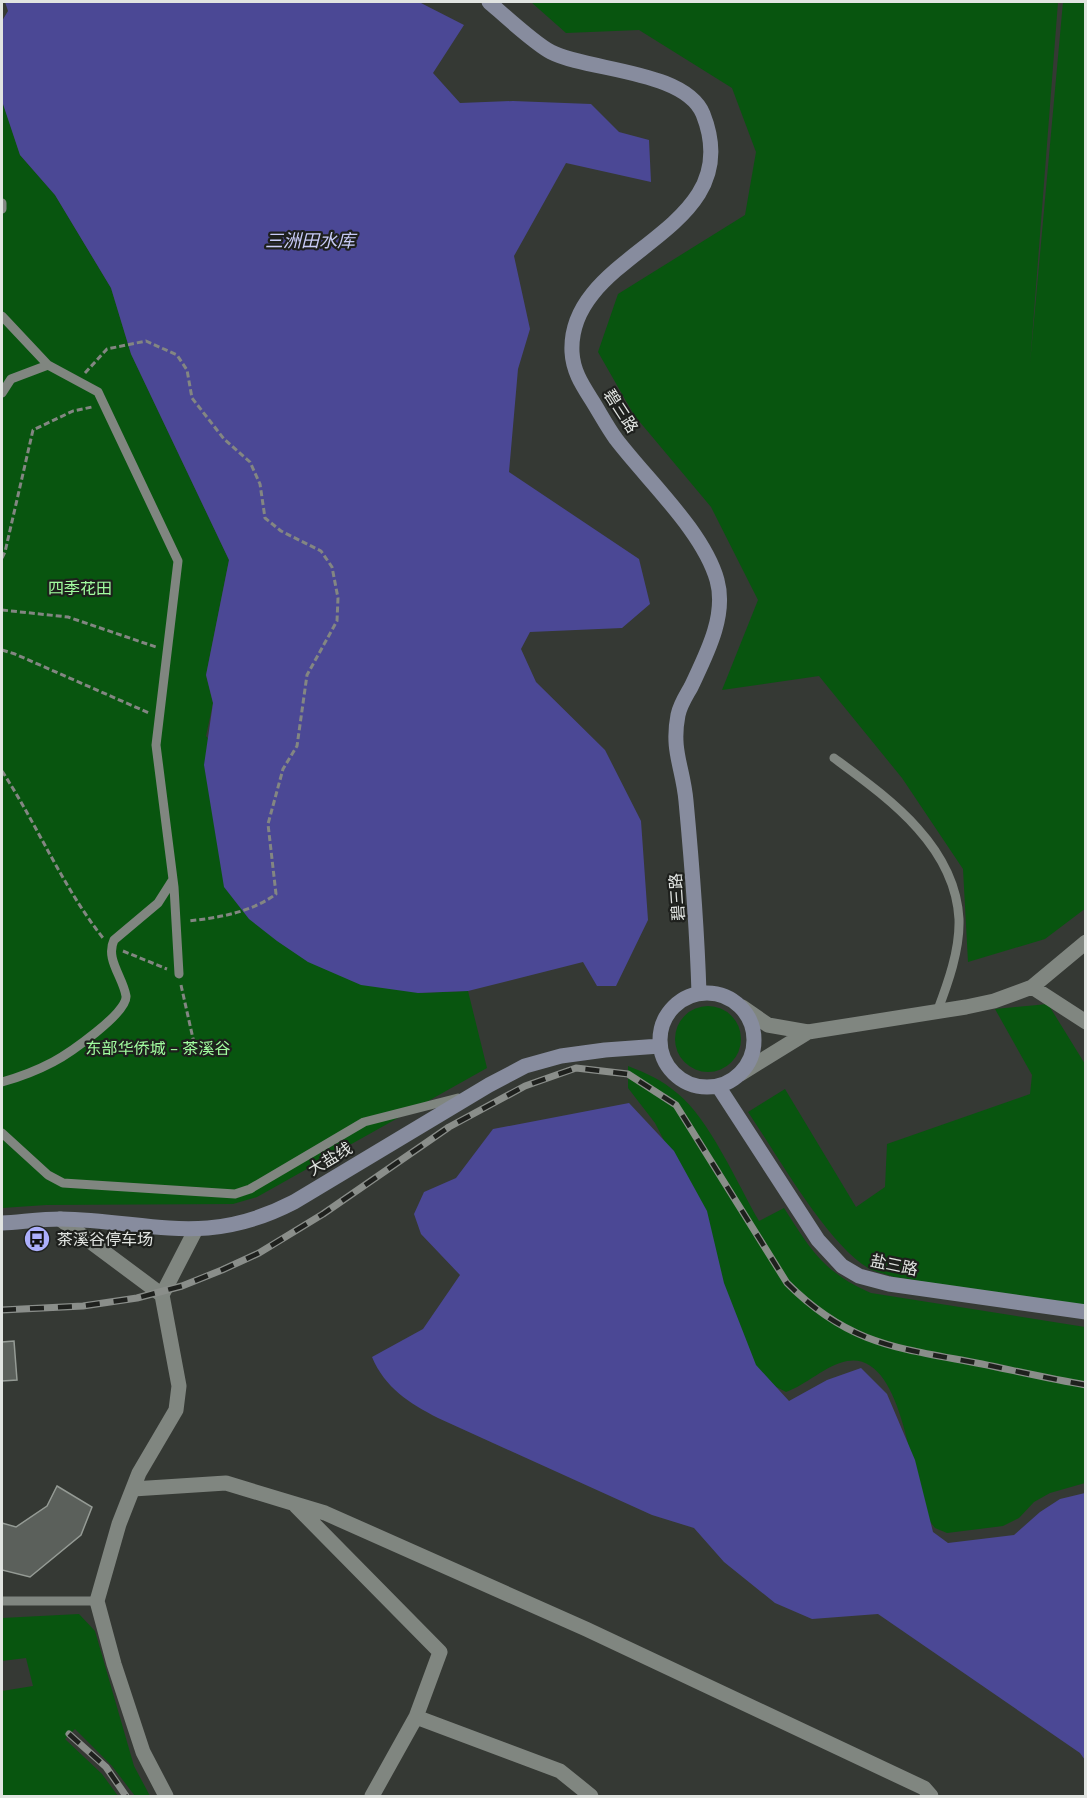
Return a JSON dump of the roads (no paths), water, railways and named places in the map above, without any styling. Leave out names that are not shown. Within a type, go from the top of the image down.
[{"type":"main road","name":"碧三路","points":[[489,2],[552,53],[675,87],[702,110],[710,137],[711,167],[697,199],[673,224],[594,292],[576,320],[572,350],[575,373],[615,438],[652,481],[710,558],[718,585],[719,608],[713,638],[679,711],[674,747],[685,790],[697,912],[699,993]]},
{"type":"main road","points":[[699,993],[722,995],[742,1007],[753,1028],[754,1040],[753,1052],[740,1074],[718,1086],[696,1086],[675,1076],[662,1057],[660,1046],[663,1022],[669,1012],[687,997],[699,993]]},
{"type":"main road","name":"大盐线","points":[[2,1223],[60,1219],[195,1231],[232,1226],[276,1212],[508,1074],[542,1060],[605,1050],[660,1046]]},
{"type":"main road","name":"盐三路","points":[[718,1086],[807,1224],[842,1266],[859,1276],[888,1284],[1086,1312]]},
{"type":"street","points":[[742,1007],[768,1025],[808,1032],[937,1012],[994,1001],[1032,987],[1086,942]]},
{"type":"street","points":[[1032,987],[1086,1022]]},
{"type":"street","points":[[740,1074],[808,1032]]},
{"type":"street","points":[[60,1219],[162,1295]]},
{"type":"street","points":[[166,1797],[143,1752],[97,1601],[119,1524],[139,1473],[176,1410],[179,1386],[162,1295],[195,1231]]},
{"type":"street","points":[[133,1489],[226,1483],[325,1513],[586,1629],[924,1788],[931,1797]]},
{"type":"street","points":[[293,1504],[440,1652],[416,1717],[372,1797]]},
{"type":"street","points":[[416,1717],[560,1771],[591,1797]]},
{"type":"lane","points":[[2,203],[2,209]]},
{"type":"lane","points":[[2,316],[48,365],[98,392],[178,561],[156,745],[173,878],[179,974]]},
{"type":"lane","points":[[2,393],[11,379],[48,365]]},
{"type":"lane","points":[[834,758],[900,809],[932,846],[946,871],[956,896],[959,919],[958,939],[937,1012]]},
{"type":"lane","points":[[2,1082],[21,1077],[55,1061],[122,1011],[126,997],[113,960],[111,945],[159,903],[169,889],[173,878]]},
{"type":"lane","points":[[2,1133],[48,1175],[63,1183],[235,1194],[250,1189],[364,1122],[472,1095]]},
{"type":"lane","points":[[2,1601],[97,1601]]},
{"type":"water","name":"三洲田水库","points":[[5,2],[419,2],[464,25],[433,73],[460,103],[513,101],[591,104],[619,132],[649,140],[651,182],[566,163],[514,256],[530,329],[518,369],[509,472],[639,559],[650,604],[622,628],[530,632],[521,649],[536,682],[605,750],[641,821],[648,920],[616,986],[597,986],[583,962],[468,991],[418,993],[361,985],[308,962],[277,941],[249,919],[224,887],[204,765],[213,703],[206,675],[229,560],[131,354],[111,288],[55,195],[20,155],[2,101],[2,21],[8,11]]},
{"type":"water","points":[[629,1103],[674,1151],[707,1211],[724,1283],[756,1365],[789,1401],[827,1380],[861,1368],[887,1394],[915,1460],[933,1532],[948,1543],[1014,1535],[1040,1512],[1060,1499],[1085,1493],[1085,1760],[1080,1753],[878,1614],[812,1619],[775,1603],[724,1562],[694,1528],[652,1515],[438,1418],[399,1394],[377,1368],[372,1357],[423,1329],[460,1275],[421,1234],[414,1214],[424,1192],[456,1178],[493,1129]]},
{"type":"railway","points":[[2,1310],[83,1306],[137,1298],[182,1286],[222,1270],[259,1253],[323,1214],[449,1127],[525,1086],[576,1068],[628,1074],[676,1105],[787,1283],[832,1320],[854,1332],[900,1348],[1086,1385]]},
{"type":"railway","points":[[69,1734],[106,1767],[126,1796]]},
{"type":"place","name":"茶溪谷停车场","points":[[37,1239]]},
{"type":"park label","name":"四季花田","points":[[80,588]]},
{"type":"park label","name":"东部华侨城 - 茶溪谷","points":[[158,1048]]}]
